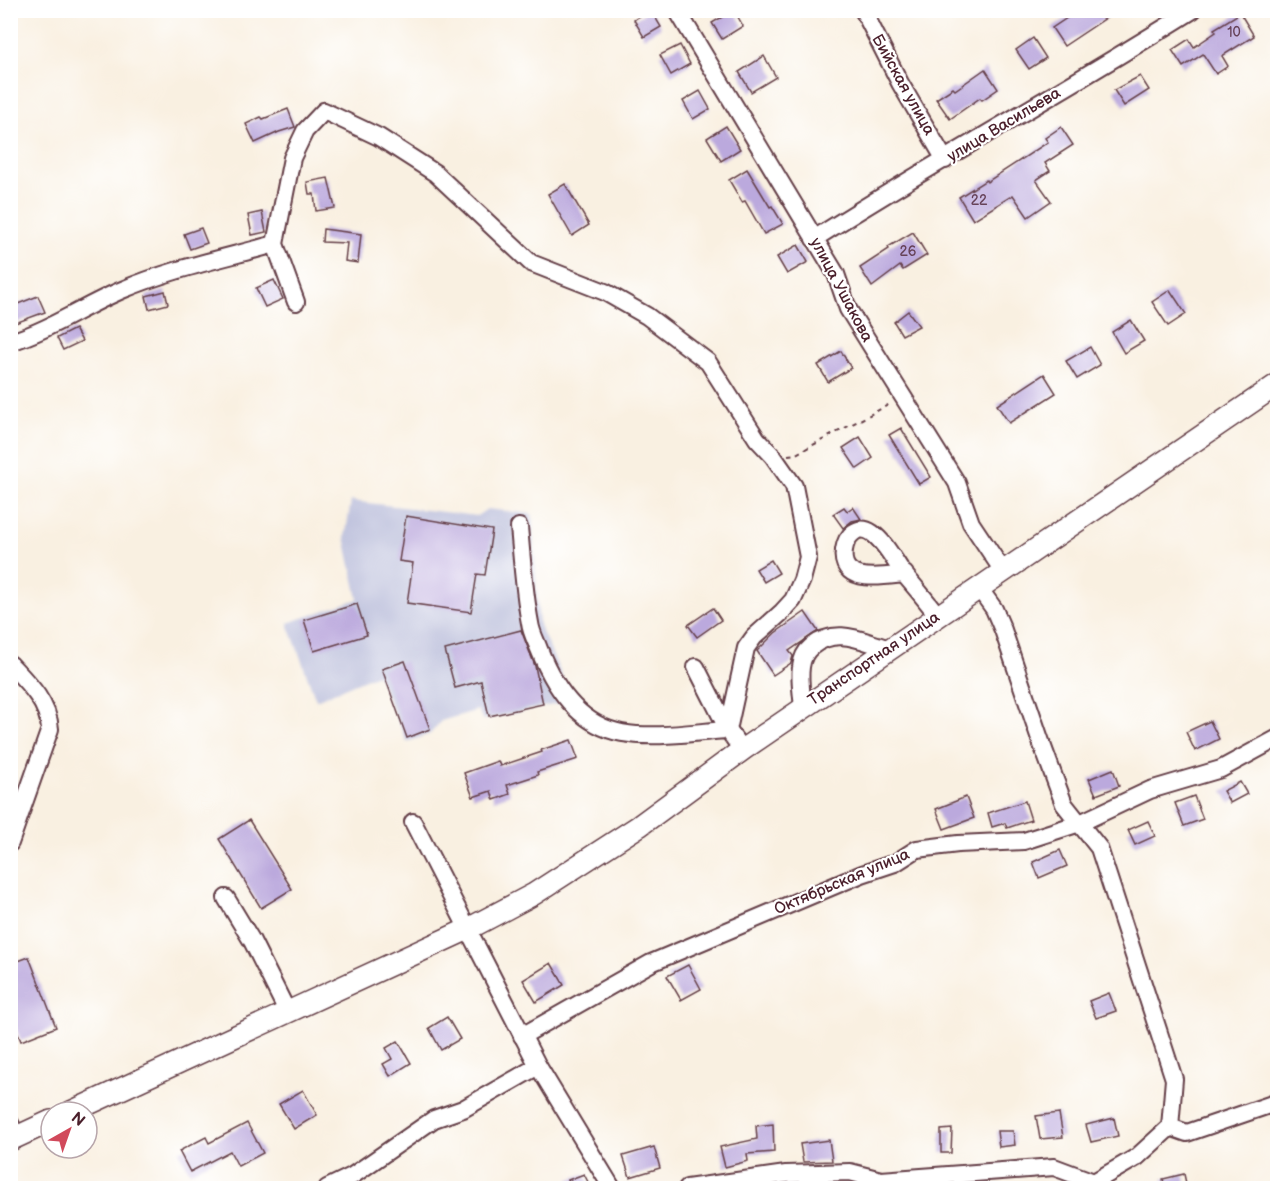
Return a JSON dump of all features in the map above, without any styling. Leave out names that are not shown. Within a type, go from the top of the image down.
[{"type":"main road","name":"Транспортная улица","points":[[97,1100],[468,929],[534,894],[639,826],[742,750],[1278,384]]},
{"type":"main road","points":[[12,1133],[39,1125]]},
{"type":"street","name":"улица Ушакова","points":[[677,10],[836,274],[848,309],[957,483],[971,523],[1003,571]]},
{"type":"street","name":"Бийская улица","points":[[862,10],[900,83],[945,160]]},
{"type":"street","name":"улица Васильева","points":[[814,239],[884,194],[945,160],[1167,17],[1193,10]]},
{"type":"street","points":[[296,302],[275,244],[292,158],[305,131],[324,111],[379,136],[435,173],[531,263],[604,292],[647,316],[708,362],[757,439],[774,456],[794,486],[808,557],[802,580],[793,600],[783,612],[754,637],[746,648],[728,730]]},
{"type":"street","points":[[10,342],[29,336],[122,290],[275,244]]},
{"type":"street","points":[[519,527],[530,625],[546,668],[562,694],[578,710],[600,726],[623,733],[668,734],[728,730]]},
{"type":"street","points":[[905,574],[938,616]]},
{"type":"street","points":[[687,1188],[786,1174],[850,1172],[881,1180],[1054,1167],[1095,1185],[1137,1157],[1170,1127],[1174,1079],[1099,848],[1064,804],[1003,630],[994,609],[979,588]]},
{"type":"street","points":[[803,708],[800,670],[802,660],[806,651],[820,640],[834,635],[890,649]]},
{"type":"street","points":[[10,664],[34,689],[49,718],[50,729],[10,843]]},
{"type":"street","points":[[696,667],[728,730],[742,750]]},
{"type":"street","name":"Октябрьская улица","points":[[522,1036],[651,963],[862,874],[895,863],[917,849],[958,844],[1024,841],[1080,823],[1150,790],[1221,769],[1278,738]]},
{"type":"street","points":[[413,822],[538,1066],[612,1188]]},
{"type":"street","points":[[226,898],[252,941],[288,1012]]},
{"type":"street","points":[[327,1188],[351,1176],[434,1119],[463,1109],[538,1066]]},
{"type":"street","points":[[1170,1127],[1187,1133],[1278,1102]]},
{"type":"path","points":[[774,456],[796,454],[903,398]]},
{"type":"shaded area","points":[[351,501],[477,516],[487,509],[532,514],[539,625],[569,691],[562,703],[483,720],[478,710],[441,721],[430,734],[407,742],[377,674],[316,700],[288,623],[358,599],[345,537]]},
{"type":"building","points":[[649,10],[661,27],[644,37],[634,20]]},
{"type":"building","points":[[734,10],[743,26],[722,39],[712,23]]},
{"type":"building","points":[[1079,10],[1118,10],[1064,46],[1052,28]]},
{"type":"building","points":[[1240,13],[1254,36],[1222,56],[1228,66],[1216,74],[1203,54],[1183,67],[1172,50],[1189,39],[1194,47],[1216,32],[1214,29]]},
{"type":"building","points":[[1033,38],[1046,58],[1029,69],[1016,50]]},
{"type":"building","points":[[680,45],[690,64],[671,75],[660,55]]},
{"type":"building","points":[[764,56],[776,77],[751,92],[739,72]]},
{"type":"building","points":[[985,69],[998,89],[982,100],[980,98],[950,119],[936,99],[953,88],[955,90]]},
{"type":"building","points":[[1140,76],[1149,90],[1124,106],[1114,90]]},
{"type":"building","points":[[700,91],[710,109],[693,119],[683,101]]},
{"type":"building","points":[[288,109],[295,127],[255,143],[246,124]]},
{"type":"building","points":[[726,126],[740,149],[721,161],[707,138]]},
{"type":"building","points":[[1061,127],[1073,145],[1045,163],[1050,171],[1036,180],[1051,201],[1028,217],[1013,195],[973,220],[959,197],[986,180],[987,182],[1048,142],[1045,138]]},
{"type":"building","points":[[747,169],[783,224],[764,234],[745,201],[742,202],[729,180]]},
{"type":"building","points":[[328,178],[335,208],[316,211],[314,194],[309,194],[307,182]]},
{"type":"building","points":[[565,184],[589,225],[572,236],[548,194]]},
{"type":"building","points":[[262,212],[266,232],[252,235],[248,215]]},
{"type":"building","points":[[201,228],[207,243],[190,249],[184,234]]},
{"type":"building","points":[[323,229],[361,234],[358,263],[345,261],[347,243],[322,242]]},
{"type":"building","points":[[913,232],[927,255],[903,270],[900,266],[872,287],[860,268]]},
{"type":"building","points":[[798,245],[808,262],[787,274],[777,257]]},
{"type":"building","points":[[274,280],[283,299],[265,307],[256,288]]},
{"type":"building","points":[[1170,290],[1186,314],[1168,326],[1152,302]]},
{"type":"building","points":[[165,291],[168,304],[149,309],[146,296]]},
{"type":"building","points":[[38,296],[45,312],[10,325],[10,307]]},
{"type":"building","points":[[908,311],[919,326],[902,335],[894,322]]},
{"type":"building","points":[[1131,320],[1144,341],[1124,353],[1112,332]]},
{"type":"building","points":[[75,329],[82,341],[63,350],[57,338]]},
{"type":"building","points":[[1090,347],[1100,365],[1077,379],[1066,361]]},
{"type":"building","points":[[841,351],[851,368],[828,382],[818,365]]},
{"type":"building","points":[[1044,374],[1056,393],[1009,423],[997,405]]},
{"type":"building","points":[[901,428],[931,477],[919,484],[889,435]]},
{"type":"building","points":[[860,437],[873,458],[857,469],[843,448]]},
{"type":"building","points":[[844,507],[847,511],[853,507],[861,519],[852,521],[843,528],[833,514]]},
{"type":"building","points":[[406,516],[492,530],[485,575],[477,574],[471,612],[407,603],[413,563],[399,561]]},
{"type":"building","points":[[771,560],[779,573],[764,582],[756,569]]},
{"type":"building","points":[[357,604],[367,635],[314,651],[304,620]]},
{"type":"building","points":[[713,608],[721,620],[697,637],[688,625]]},
{"type":"building","points":[[805,612],[818,631],[789,651],[793,656],[791,663],[773,675],[757,651],[775,633]]},
{"type":"building","points":[[521,630],[535,666],[543,704],[489,716],[481,681],[455,688],[445,650]]},
{"type":"building","points":[[405,661],[430,729],[407,738],[382,669]]},
{"type":"building","points":[[1210,721],[1219,739],[1195,751],[1186,732]]},
{"type":"building","points":[[571,740],[578,759],[537,772],[538,775],[507,785],[510,794],[494,800],[491,791],[473,797],[464,773],[498,761],[500,766]]},
{"type":"building","points":[[1113,769],[1119,786],[1096,795],[1089,779]]},
{"type":"building","points":[[1240,782],[1247,794],[1230,803],[1223,791]]},
{"type":"building","points":[[1194,796],[1203,819],[1184,826],[1175,803]]},
{"type":"building","points":[[966,797],[974,818],[944,829],[936,809]]},
{"type":"building","points":[[1025,801],[1031,820],[1007,828],[1005,823],[992,827],[988,813]]},
{"type":"building","points":[[249,820],[292,889],[261,908],[219,839]]},
{"type":"building","points":[[1148,821],[1155,836],[1135,845],[1128,830]]},
{"type":"building","points":[[1060,850],[1067,866],[1039,878],[1033,862]]},
{"type":"building","points":[[29,957],[56,1027],[21,1041],[10,1014],[10,964]]},
{"type":"building","points":[[551,963],[564,985],[536,1002],[523,980]]},
{"type":"building","points":[[688,965],[701,989],[681,1000],[667,976]]},
{"type":"building","points":[[1109,993],[1116,1011],[1096,1018],[1089,1001]]},
{"type":"building","points":[[447,1017],[460,1039],[441,1050],[429,1028]]},
{"type":"building","points":[[398,1041],[411,1063],[390,1076],[383,1064],[392,1059],[386,1048]]},
{"type":"building","points":[[303,1090],[317,1115],[294,1129],[279,1104]]},
{"type":"building","points":[[1059,1113],[1063,1137],[1040,1139],[1036,1116]]},
{"type":"building","points":[[1114,1118],[1118,1136],[1091,1142],[1086,1125]]},
{"type":"building","points":[[247,1123],[263,1153],[238,1166],[230,1151],[190,1172],[179,1151],[206,1137],[209,1143]]},
{"type":"building","points":[[773,1124],[774,1152],[747,1154],[748,1161],[725,1167],[720,1147],[757,1139],[756,1126]]},
{"type":"building","points":[[952,1129],[951,1153],[941,1153],[941,1130]]},
{"type":"building","points":[[997,1131],[1013,1131],[1015,1145],[999,1147]]},
{"type":"building","points":[[829,1140],[832,1161],[803,1162],[800,1144]]},
{"type":"building","points":[[654,1147],[660,1168],[630,1177],[623,1156]]},
{"type":"building","points":[[584,1174],[591,1188],[572,1188],[568,1180]]},
{"type":"building","points":[[1184,1174],[1187,1188],[1165,1188],[1163,1179]]}]
